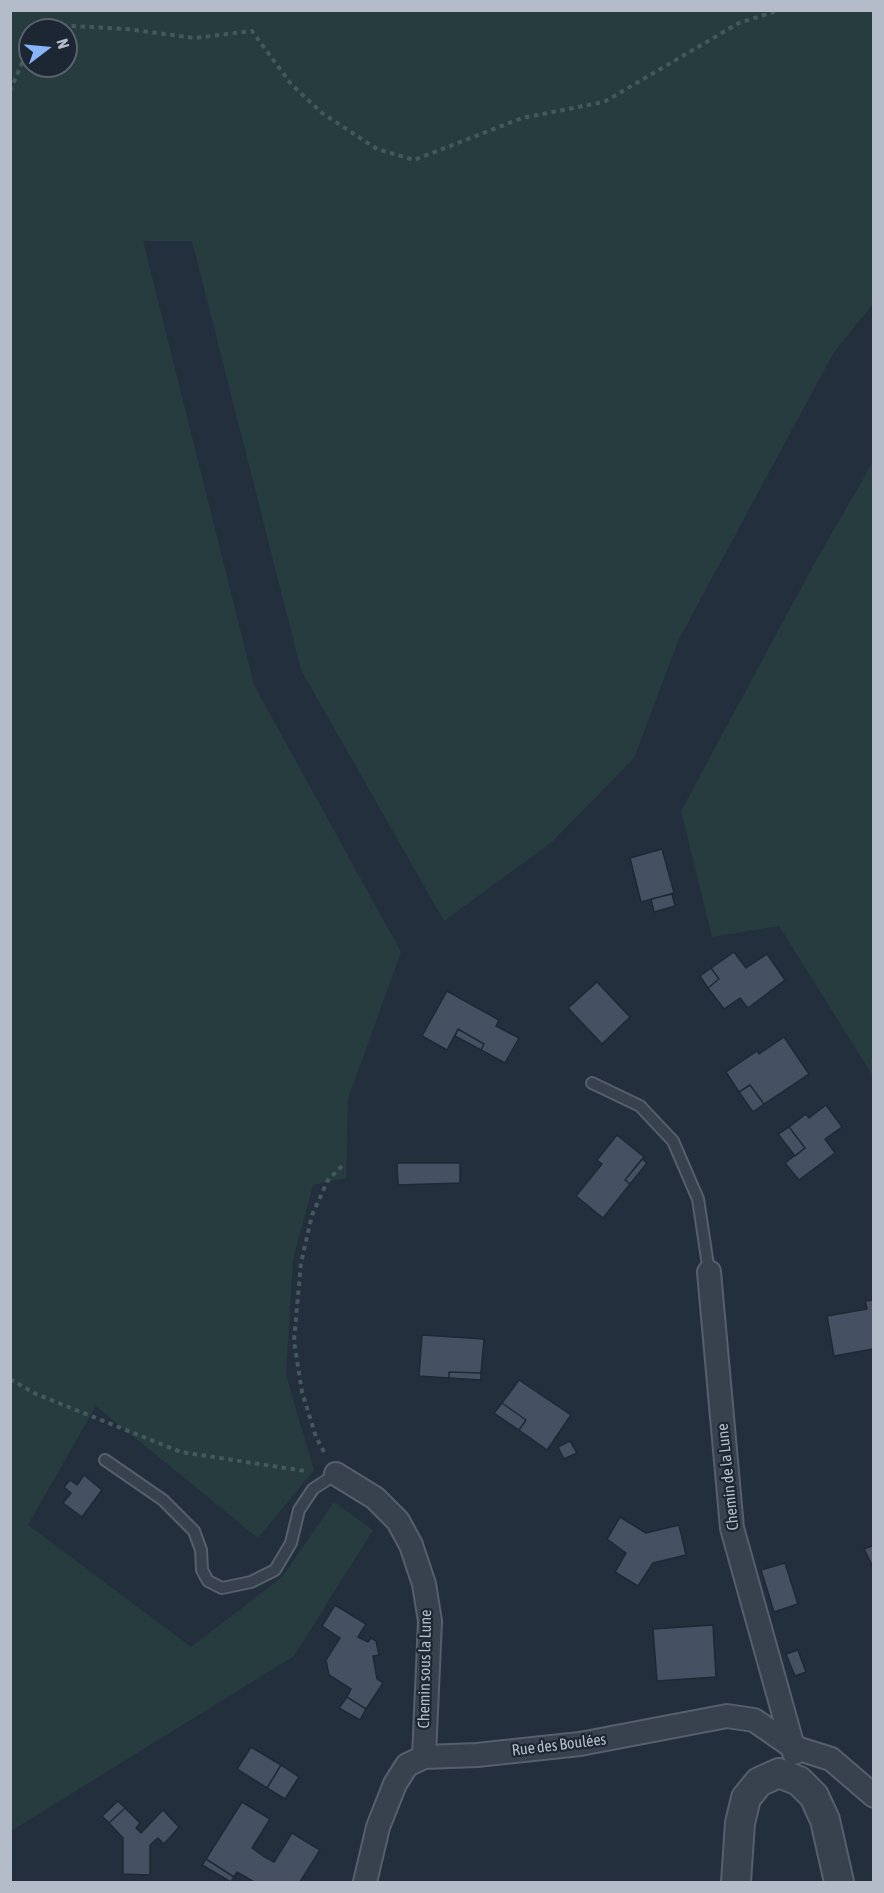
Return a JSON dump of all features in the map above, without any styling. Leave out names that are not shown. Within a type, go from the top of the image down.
[{"type":"street","name":"Chemin de la Lune","points":[[709,1272],[732,1528],[793,1747]]},
{"type":"street","name":"Chemin sous la Lune","points":[[336,1474],[375,1498],[398,1521],[411,1545],[424,1584],[429,1621],[424,1757]]},
{"type":"street","name":"Rue des Boulées","points":[[424,1757],[477,1755],[580,1744],[727,1716],[754,1720],[793,1747],[831,1759],[873,1796]]},
{"type":"street","points":[[793,1747],[799,1781]]},
{"type":"street","points":[[365,1882],[378,1827],[395,1784],[407,1765],[424,1757]]},
{"type":"street","points":[[736,1882],[740,1823],[746,1798],[759,1782],[779,1773],[799,1781],[814,1796],[825,1820],[839,1882]]},
{"type":"lane","points":[[592,1083],[640,1106],[674,1141],[698,1199],[709,1272]]},
{"type":"lane","points":[[105,1460],[164,1500],[194,1531],[201,1550],[202,1570],[208,1581],[222,1588],[251,1582],[275,1570],[291,1543],[299,1510],[313,1489],[336,1474]]},
{"type":"path","points":[[78,26],[126,29],[195,38],[252,31],[291,84],[322,112],[377,149],[414,160],[522,118],[604,102],[740,23],[780,10]]},
{"type":"path","points":[[10,91],[18,72]]},
{"type":"path","points":[[336,1474],[312,1426],[302,1392],[294,1341],[300,1263],[312,1215],[328,1180],[343,1165]]},
{"type":"path","points":[[10,1379],[36,1394],[181,1452],[336,1474]]},
{"type":"green space","points":[[11,10],[873,11],[874,303],[834,352],[678,641],[634,758],[552,842],[444,921],[301,670],[192,241],[143,241],[254,685],[401,952],[348,1099],[346,1178],[313,1185],[293,1260],[286,1375],[314,1470],[258,1538],[96,1406],[28,1525],[191,1647],[282,1577],[334,1502],[373,1530],[294,1656],[11,1831]]},
{"type":"green space","points":[[873,462],[873,1076],[779,926],[712,937],[681,811],[814,564]]},
{"type":"building","points":[[662,849],[674,893],[641,902],[630,858]]},
{"type":"building","points":[[672,894],[675,906],[654,912],[651,899]]},
{"type":"building","points":[[734,952],[746,968],[767,954],[785,980],[748,1008],[740,998],[724,1009],[708,988],[719,979],[711,968]]},
{"type":"building","points":[[711,968],[719,979],[708,988],[700,976]]},
{"type":"building","points":[[597,982],[630,1017],[602,1044],[568,1008]]},
{"type":"building","points":[[447,991],[499,1020],[496,1026],[519,1038],[505,1063],[481,1050],[484,1044],[458,1029],[447,1050],[422,1036]]},
{"type":"building","points":[[458,1029],[484,1044],[481,1050],[455,1036]]},
{"type":"building","points":[[784,1037],[809,1074],[764,1104],[750,1085],[739,1092],[726,1072],[757,1051],[759,1054]]},
{"type":"building","points":[[750,1085],[764,1104],[753,1112],[739,1092]]},
{"type":"building","points":[[826,1105],[842,1127],[825,1139],[835,1153],[799,1180],[785,1163],[805,1148],[789,1127],[806,1114],[809,1118]]},
{"type":"building","points":[[789,1127],[805,1148],[795,1156],[778,1134]]},
{"type":"building","points":[[617,1135],[644,1157],[625,1180],[630,1184],[603,1218],[576,1196],[602,1164],[597,1160]]},
{"type":"building","points":[[642,1159],[647,1163],[630,1184],[625,1180]]},
{"type":"building","points":[[397,1163],[460,1163],[460,1183],[398,1185]]},
{"type":"building","points":[[874,1300],[874,1352],[873,1349],[834,1356],[827,1316],[867,1309],[865,1301]]},
{"type":"building","points":[[422,1335],[484,1339],[481,1373],[449,1372],[449,1378],[419,1376]]},
{"type":"building","points":[[449,1372],[481,1373],[481,1380],[449,1378]]},
{"type":"building","points":[[519,1380],[571,1415],[547,1450],[519,1430],[526,1420],[502,1403]]},
{"type":"building","points":[[502,1403],[526,1420],[519,1430],[494,1413]]},
{"type":"building","points":[[570,1441],[577,1453],[564,1459],[558,1447]]},
{"type":"building","points":[[84,1475],[102,1490],[82,1517],[63,1503],[71,1493],[64,1487],[70,1480],[77,1485]]},
{"type":"building","points":[[620,1517],[646,1533],[679,1525],[686,1555],[653,1563],[638,1586],[615,1572],[626,1553],[607,1539]]},
{"type":"building","points":[[874,1545],[874,1569],[864,1549]]},
{"type":"building","points":[[785,1563],[798,1604],[774,1612],[761,1570]]},
{"type":"building","points":[[335,1605],[366,1624],[358,1637],[368,1642],[371,1638],[376,1641],[379,1655],[373,1656],[377,1679],[383,1683],[366,1709],[347,1697],[351,1689],[329,1675],[326,1660],[340,1638],[322,1626]]},
{"type":"building","points":[[713,1625],[716,1677],[657,1681],[653,1629]]},
{"type":"building","points":[[798,1650],[806,1672],[795,1676],[786,1654]]},
{"type":"building","points":[[347,1697],[366,1709],[360,1720],[339,1708]]},
{"type":"building","points":[[251,1747],[281,1765],[267,1788],[237,1769]]},
{"type":"building","points":[[281,1765],[299,1777],[285,1799],[267,1788]]},
{"type":"building","points":[[118,1801],[125,1808],[109,1823],[102,1816]]},
{"type":"building","points":[[242,1802],[270,1819],[252,1848],[263,1856],[274,1862],[292,1833],[320,1850],[300,1882],[254,1882],[237,1872],[234,1877],[206,1859]]},
{"type":"building","points":[[125,1808],[140,1823],[136,1828],[141,1833],[163,1810],[179,1827],[164,1844],[158,1838],[150,1845],[150,1875],[123,1874],[123,1838],[109,1823]]},
{"type":"building","points":[[206,1859],[234,1877],[231,1882],[202,1865]]}]
